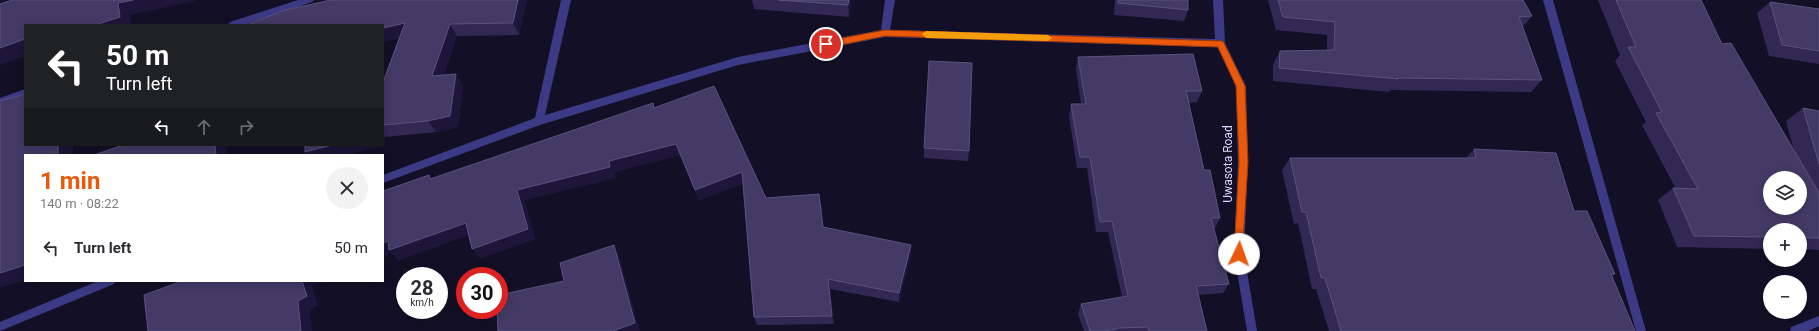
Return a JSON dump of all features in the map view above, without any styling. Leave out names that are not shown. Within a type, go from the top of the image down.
[{"type":"street","points":[[236,24],[309,0]]},
{"type":"street","points":[[539,121],[566,0]]},
{"type":"street","points":[[885,33],[890,0]]},
{"type":"street","name":"Uwasota Road","points":[[1218,0],[1220,44],[1241,86],[1244,162],[1239,254],[1252,331]]},
{"type":"street","points":[[1548,0],[1641,331]]},
{"type":"street","points":[[384,179],[539,121],[738,61],[885,33],[1220,44]]},
{"type":"street","points":[[0,102],[24,93]]},
{"type":"street","points":[[0,327],[108,282]]},
{"type":"street","points":[[1795,331],[1819,321]]},
{"type":"building","points":[[12,0],[133,0],[118,3],[120,17],[98,24],[24,24],[24,39],[0,48],[0,4]]},
{"type":"building","points":[[331,0],[518,0],[513,23],[450,24],[432,76],[456,74],[450,116],[428,121],[384,125],[384,79],[405,23],[384,28],[384,24],[250,24],[285,10]]},
{"type":"building","points":[[778,0],[849,0],[848,5]]},
{"type":"building","points":[[1118,0],[1188,0],[1188,10],[1118,3]]},
{"type":"building","points":[[1278,0],[1523,0],[1532,16],[1519,17],[1542,80],[1397,78],[1398,79],[1279,68],[1280,51],[1334,50],[1335,22],[1283,17]]},
{"type":"building","points":[[1616,0],[1701,0],[1722,44],[1731,43],[1806,171],[1763,171],[1763,215],[1807,215],[1807,173],[1819,193],[1819,238],[1807,238],[1807,223],[1763,223],[1763,237],[1694,236],[1673,188],[1698,189],[1656,113],[1662,112],[1628,47],[1636,47]]},
{"type":"building","points":[[1770,2],[1819,9],[1819,51],[1782,45]]},
{"type":"building","points":[[1193,54],[1202,91],[1186,91],[1204,170],[1210,170],[1220,218],[1211,218],[1229,284],[1196,286],[1207,331],[1149,331],[1148,327],[1090,331],[1081,304],[1128,296],[1112,221],[1100,222],[1090,157],[1080,157],[1071,104],[1086,104],[1078,57]]},
{"type":"building","points":[[929,61],[972,63],[969,151],[924,148]]},
{"type":"building","points":[[714,86],[766,198],[819,194],[823,227],[911,245],[899,293],[828,279],[832,316],[754,317],[742,172],[695,190],[676,144],[609,161],[610,167],[517,190],[528,229],[472,249],[466,223],[389,250],[388,241],[384,243],[384,191],[429,175],[430,179],[653,103],[654,108]]},
{"type":"building","points":[[24,94],[24,146],[58,146],[58,154],[24,154],[24,265],[0,273],[0,101]]},
{"type":"building","points":[[1803,108],[1819,111],[1819,164]]},
{"type":"building","points":[[120,146],[215,146],[216,154],[97,154]]},
{"type":"building","points":[[305,146],[328,146],[305,152]]},
{"type":"building","points":[[1474,149],[1556,153],[1574,211],[1587,211],[1615,274],[1611,274],[1635,331],[1341,331],[1325,278],[1321,278],[1306,212],[1302,212],[1290,158],[1476,158]]},
{"type":"building","points":[[614,245],[635,323],[613,331],[498,331],[497,319],[508,319],[508,293],[564,281],[560,263]]},
{"type":"building","points":[[179,282],[302,282],[307,296],[298,301],[301,331],[148,331],[144,295]]},
{"type":"slow traffic","points":[[926,34],[1048,38]]},
{"type":"route","points":[[826,44],[885,33],[1220,44],[1241,86],[1244,162],[1239,254]]}]
